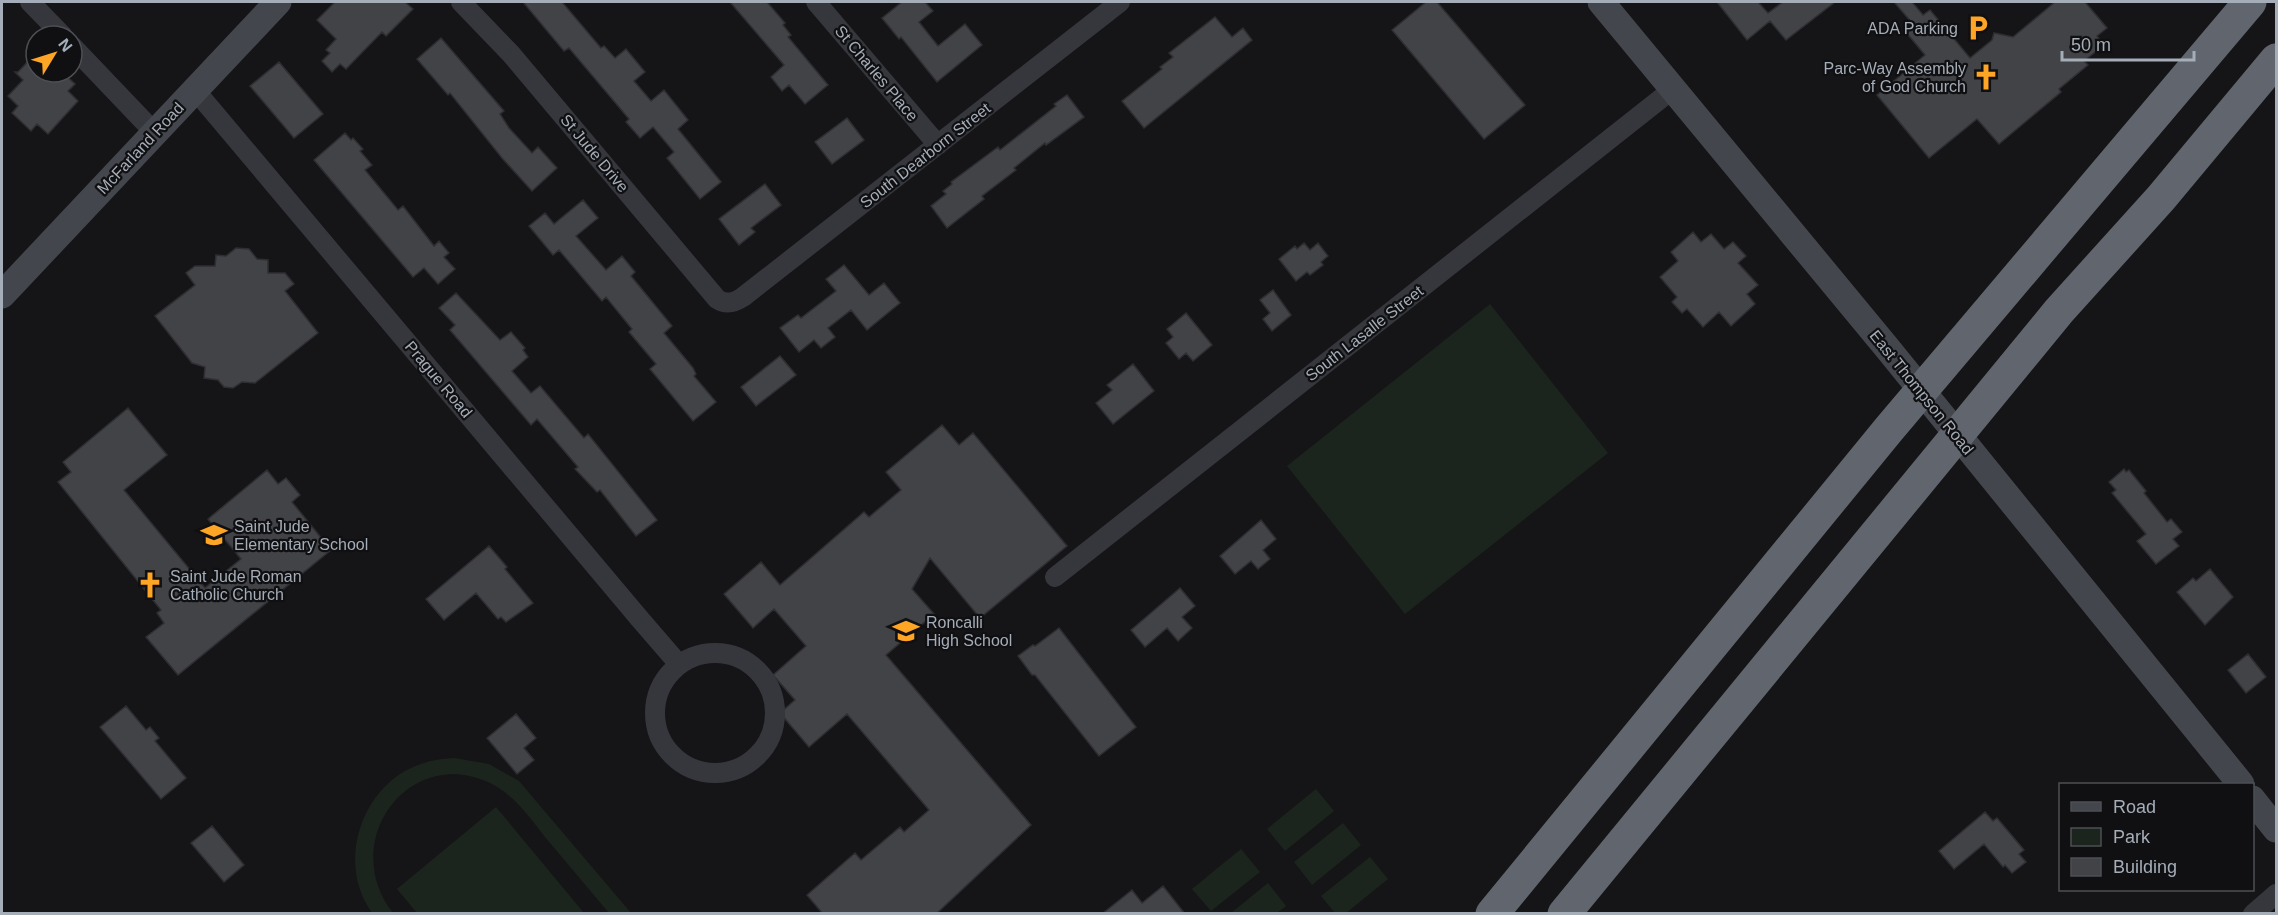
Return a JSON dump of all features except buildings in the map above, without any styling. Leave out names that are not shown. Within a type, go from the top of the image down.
[{"type":"highway","points":[[1492,914],[1889,429],[2250,2]]},
{"type":"highway","points":[[1564,914],[2051,320],[2160,198],[2277,60]]},
{"type":"main road","name":"McFarland Road","points":[[2,295],[276,2]]},
{"type":"main road","name":"East Thompson Road","points":[[1608,4],[1673,89],[1888,349],[2240,783]]},
{"type":"main road","points":[[2254,800],[2277,829]]},
{"type":"street","points":[[30,2],[51,24]]},
{"type":"street","name":"St Jude Drive","points":[[460,2],[511,54],[717,299],[729,303]]},
{"type":"street","name":"St Charles Place","points":[[816,2],[938,145]]},
{"type":"street","name":"South Dearborn Street","points":[[729,303],[736,302],[743,297],[1120,2]]},
{"type":"street","points":[[84,59],[154,133]]},
{"type":"street","name":"South Lasalle Street","points":[[1055,577],[1673,89]]},
{"type":"street","name":"Prague Road","points":[[195,90],[639,618],[677,662],[685,661]]},
{"type":"street","points":[[720,653],[737,657],[753,666],[765,679],[773,695],[775,713],[773,731],[765,747],[753,760],[737,769],[719,773],[700,771],[683,763],[669,751],[660,734],[656,716],[657,700],[663,684],[685,661],[702,655],[720,653]]},
{"type":"street","points":[[2253,914],[2277,894]]},
{"type":"green space","points":[[1490,304],[1608,453],[1405,614],[1287,466]]},
{"type":"green space","points":[[454,758],[489,764],[519,781],[631,913],[609,913],[507,794],[488,782],[458,774],[431,777],[408,789],[389,808],[378,831],[373,858],[378,886],[393,913],[372,913],[362,895],[356,875],[355,855],[358,835],[365,816],[388,783],[405,771],[417,765]]},
{"type":"green space","points":[[1316,789],[1334,811],[1285,851],[1267,829]]},
{"type":"green space","points":[[496,807],[584,913],[417,913],[397,889]]},
{"type":"green space","points":[[1343,823],[1361,845],[1312,885],[1294,862]]},
{"type":"green space","points":[[1241,849],[1260,872],[1211,911],[1192,889]]},
{"type":"green space","points":[[1370,857],[1388,879],[1346,913],[1335,913],[1321,896]]},
{"type":"green space","points":[[1268,883],[1286,906],[1277,913],[1231,913]]},
{"type":"place","name":"ADA Parking","points":[[1978,28]]},
{"type":"place","name":"Parc-Way Assembly of God Church","points":[[1986,77]]},
{"type":"place","name":"Saint Jude Elementary School","points":[[214,535]]},
{"type":"place","name":"Saint Jude Roman Catholic Church","points":[[150,585]]},
{"type":"place","name":"Roncalli High School","points":[[906,631]]}]
